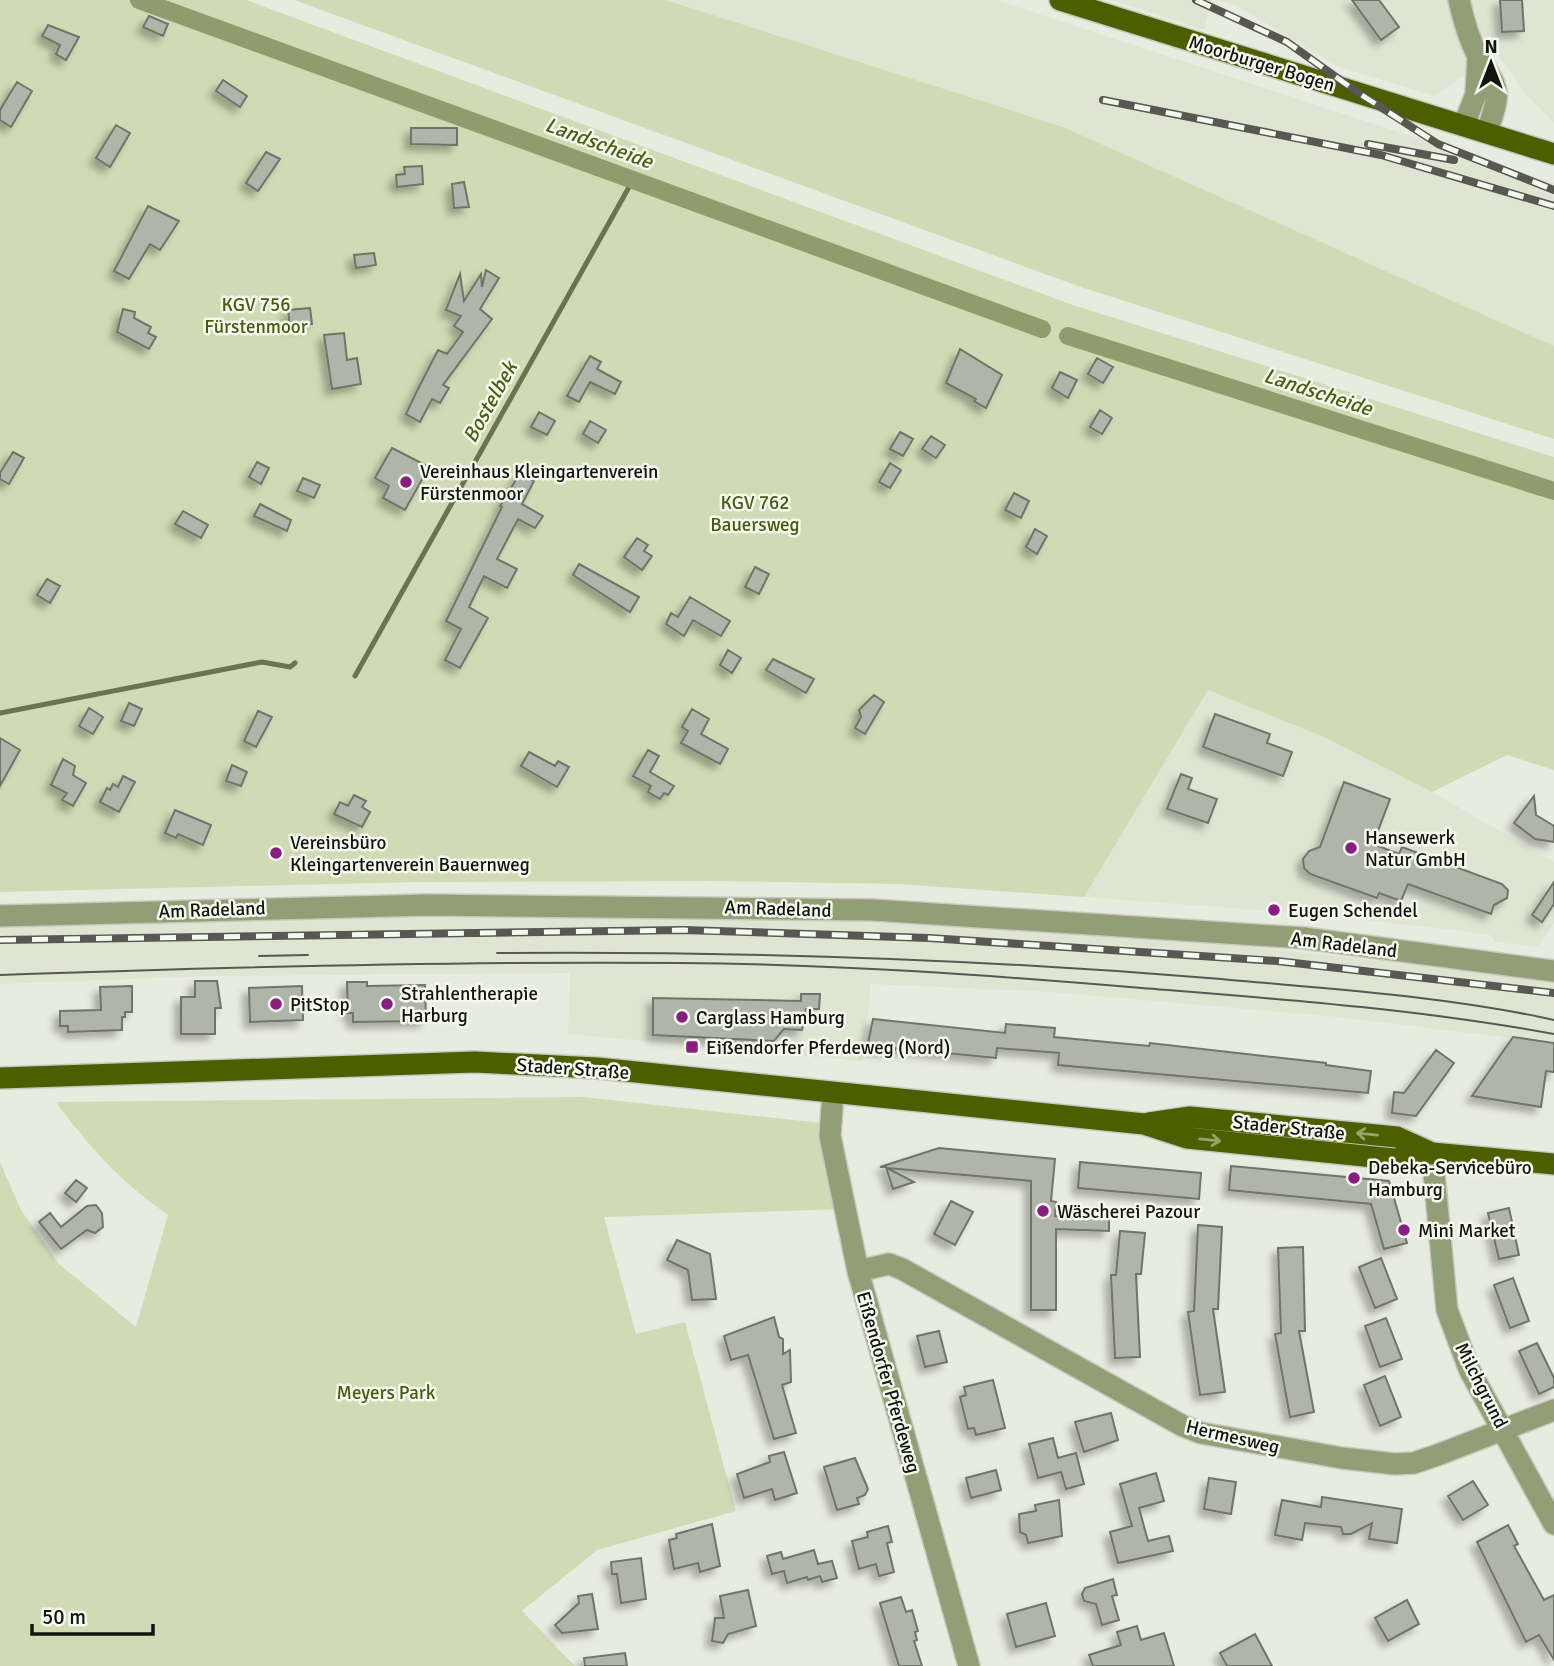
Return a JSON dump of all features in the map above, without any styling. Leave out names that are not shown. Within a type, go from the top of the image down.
[{"type":"main road","name":"Moorburger Bogen","points":[[1060,0],[1554,154]]},
{"type":"main road","name":"Stader Straße","points":[[0,1078],[475,1062],[597,1068],[1144,1124],[1190,1117],[1397,1137],[1432,1153],[1554,1164]]},
{"type":"street","points":[[1460,0],[1478,55],[1492,75],[1497,90],[1496,106],[1487,131]]},
{"type":"street","points":[[1464,125],[1477,90],[1478,55]]},
{"type":"street","name":"Am Radeland","points":[[0,916],[428,905],[720,906],[873,910],[1304,939],[1554,971]]},
{"type":"street","name":"Eißendorfer Pferdeweg","points":[[833,1094],[832,1152],[858,1271],[969,1666]]},
{"type":"street","name":"Milchgrund","points":[[1432,1153],[1447,1310],[1470,1371],[1554,1524]]},
{"type":"street","name":"Hermesweg","points":[[858,1271],[889,1264],[902,1269],[1183,1426],[1201,1433],[1353,1460],[1414,1463],[1554,1410]]},
{"type":"shaded area","points":[[666,0],[996,0],[1554,183],[1554,346],[1063,127]]},
{"type":"shaded area","points":[[1112,0],[1212,0],[1204,30]]},
{"type":"shaded area","points":[[1217,0],[1554,0],[1554,123],[1527,96],[1497,53],[1435,96],[1339,67],[1237,6]]},
{"type":"shaded area","points":[[1208,690],[1326,738],[1432,792],[1554,862],[1554,923],[1538,947],[1495,942],[1490,935],[1464,931],[1287,912],[1084,897]]},
{"type":"shaded area","points":[[701,914],[1120,934],[1554,978],[1554,1043],[1328,1016],[1051,992],[871,984],[862,1061],[568,1034],[570,973],[212,976],[0,984],[0,926],[279,916]]},
{"type":"green space","points":[[0,0],[141,0],[626,175],[1046,321],[146,0],[246,0],[1070,304],[1554,457],[1554,482],[1163,363],[1159,371],[1554,496],[1554,770],[1507,755],[1432,792],[1326,738],[1208,690],[1084,897],[898,884],[713,881],[417,882],[0,892]]},
{"type":"green space","points":[[294,0],[666,0],[1063,127],[1554,346],[1554,439],[1078,286]]},
{"type":"green space","name":"Meyers Park","points":[[583,1097],[830,1124],[844,1209],[604,1217],[636,1334],[685,1322],[736,1511],[597,1550],[522,1611],[575,1666],[0,1666],[0,1162],[21,1210],[59,1264],[136,1327],[168,1215],[107,1163],[56,1102]]},
{"type":"building","points":[[1352,0],[1379,0],[1399,27],[1381,40]]},
{"type":"building","points":[[1500,0],[1522,0],[1524,31],[1502,32]]},
{"type":"building","points":[[149,16],[168,24],[163,36],[143,27]]},
{"type":"building","points":[[48,25],[79,37],[66,60],[56,54],[60,45],[42,36]]},
{"type":"building","points":[[223,80],[247,96],[240,107],[216,91]]},
{"type":"building","points":[[17,82],[32,91],[11,127],[0,120],[0,110]]},
{"type":"building","points":[[116,125],[130,133],[110,167],[96,158]]},
{"type":"building","points":[[411,128],[457,128],[457,145],[411,144]]},
{"type":"building","points":[[266,152],[280,159],[258,191],[246,183]]},
{"type":"building","points":[[422,166],[423,184],[397,187],[396,175],[405,174],[404,167]]},
{"type":"building","points":[[464,182],[469,207],[454,208],[452,184]]},
{"type":"building","points":[[148,206],[179,221],[160,250],[150,244],[129,279],[114,271]]},
{"type":"building","points":[[374,253],[376,265],[356,268],[354,255]]},
{"type":"building","points":[[486,270],[499,278],[480,309],[492,319],[443,385],[449,388],[440,403],[432,399],[420,422],[406,414],[438,350],[447,354],[463,332],[454,326],[461,316],[446,310],[460,274],[464,301],[481,274],[482,287]]},
{"type":"building","points":[[310,308],[312,324],[290,326],[288,310]]},
{"type":"building","points":[[123,309],[135,312],[134,318],[151,327],[148,333],[156,337],[149,349],[117,332]]},
{"type":"building","points":[[344,333],[347,360],[357,358],[361,384],[332,389],[324,335]]},
{"type":"building","points":[[960,349],[1002,375],[986,408],[974,401],[976,399],[946,383]]},
{"type":"building","points":[[590,356],[601,362],[597,369],[621,382],[615,394],[590,382],[579,402],[567,396]]},
{"type":"building","points":[[1097,358],[1113,367],[1103,383],[1088,374]]},
{"type":"building","points":[[1060,372],[1077,380],[1068,398],[1052,388]]},
{"type":"building","points":[[1100,410],[1112,418],[1102,434],[1090,427]]},
{"type":"building","points":[[539,412],[555,421],[547,435],[531,427]]},
{"type":"building","points":[[590,421],[606,430],[598,443],[583,434]]},
{"type":"building","points":[[900,432],[913,439],[903,456],[890,449]]},
{"type":"building","points":[[931,436],[945,445],[936,458],[922,449]]},
{"type":"building","name":"Vereinhaus Kleingartenverein Fürstenmoor","points":[[392,448],[429,467],[405,510],[383,498],[389,486],[375,478]]},
{"type":"building","points":[[13,452],[24,458],[9,484],[0,479],[0,473]]},
{"type":"building","points":[[257,462],[269,468],[261,484],[249,477]]},
{"type":"building","points":[[890,463],[901,470],[890,488],[879,482]]},
{"type":"building","points":[[520,473],[534,481],[522,504],[543,516],[535,528],[518,519],[497,559],[517,569],[507,588],[484,576],[469,607],[488,618],[460,668],[445,660],[461,629],[446,621],[502,507],[500,506]]},
{"type":"building","points":[[303,478],[320,485],[314,498],[297,491]]},
{"type":"building","points":[[1014,493],[1029,501],[1021,518],[1005,510]]},
{"type":"building","points":[[260,504],[291,520],[287,531],[254,516]]},
{"type":"building","points":[[183,511],[208,525],[201,538],[175,524]]},
{"type":"building","points":[[1035,529],[1047,536],[1037,554],[1026,547]]},
{"type":"building","points":[[637,538],[648,545],[644,551],[652,556],[642,570],[624,557]]},
{"type":"building","points":[[579,564],[639,597],[630,612],[573,575]]},
{"type":"building","points":[[755,567],[769,574],[759,594],[745,587]]},
{"type":"building","points":[[47,579],[60,586],[50,603],[37,595]]},
{"type":"building","points":[[690,597],[730,621],[721,636],[693,620],[684,636],[666,624],[671,613],[678,617]]},
{"type":"building","points":[[728,650],[741,658],[732,673],[720,665]]},
{"type":"building","points":[[773,659],[814,679],[806,693],[766,670]]},
{"type":"building","points":[[874,695],[884,702],[865,734],[855,728],[861,717],[859,710]]},
{"type":"building","points":[[129,703],[142,709],[134,726],[121,721]]},
{"type":"building","points":[[89,708],[103,717],[93,734],[79,726]]},
{"type":"building","points":[[692,709],[709,719],[701,734],[728,749],[720,764],[681,743],[688,731],[682,727]]},
{"type":"building","points":[[258,711],[272,717],[256,747],[244,741]]},
{"type":"building","points":[[1215,714],[1270,734],[1267,743],[1292,752],[1283,776],[1203,747]]},
{"type":"building","points":[[0,738],[20,750],[0,786]]},
{"type":"building","points":[[648,750],[659,756],[650,772],[674,786],[668,795],[664,793],[660,799],[648,792],[651,786],[633,776]]},
{"type":"building","points":[[529,752],[555,766],[558,761],[569,767],[557,787],[521,766]]},
{"type":"building","points":[[63,759],[75,766],[73,775],[86,783],[73,806],[62,800],[67,793],[51,785]]},
{"type":"building","points":[[232,765],[247,772],[241,786],[226,781]]},
{"type":"building","points":[[1181,774],[1192,778],[1188,789],[1217,799],[1208,823],[1167,809]]},
{"type":"building","points":[[123,776],[135,782],[119,812],[100,802],[107,788],[110,790],[113,784],[118,787]]},
{"type":"building","name":"Hansewerk Natur GmbH","points":[[1344,782],[1390,799],[1373,844],[1399,854],[1402,847],[1502,884],[1508,890],[1507,898],[1494,905],[1491,914],[1408,884],[1401,901],[1379,893],[1377,898],[1310,874],[1304,868],[1303,859],[1309,851],[1320,847]]},
{"type":"building","points":[[354,795],[366,801],[362,807],[370,812],[362,827],[334,814],[340,802],[348,806]]},
{"type":"building","points":[[1534,796],[1536,815],[1554,826],[1554,842],[1535,839],[1514,823]]},
{"type":"building","points":[[175,810],[211,825],[203,845],[178,834],[176,838],[165,833]]},
{"type":"building","points":[[1554,882],[1554,904],[1542,922],[1532,915]]},
{"type":"building","points":[[195,981],[217,981],[221,1008],[215,1008],[215,1034],[181,1034],[181,997],[195,997]]},
{"type":"building","name":"Strahlentherapie Harburg","points":[[347,982],[367,982],[367,986],[425,985],[426,1021],[353,1022],[353,1013],[348,1013]]},
{"type":"building","points":[[132,986],[132,1012],[125,1012],[125,1017],[122,1017],[122,1030],[68,1032],[68,1026],[60,1026],[60,1011],[101,1010],[100,987]]},
{"type":"building","name":"PitStop","points":[[302,986],[303,1020],[250,1022],[249,988]]},
{"type":"building","points":[[801,994],[820,994],[819,1009],[806,1009],[802,1030],[784,1029],[774,1041],[653,1035],[653,998],[801,1001]]},
{"type":"building","points":[[873,1019],[1005,1033],[1006,1024],[1055,1028],[1054,1037],[1149,1046],[1150,1043],[1326,1063],[1371,1071],[1368,1093],[1058,1065],[1059,1053],[997,1048],[996,1058],[895,1048],[867,1048]]},
{"type":"building","points":[[1513,1037],[1554,1043],[1554,1072],[1546,1071],[1541,1107],[1472,1096]]},
{"type":"building","points":[[1436,1050],[1454,1063],[1416,1116],[1392,1113],[1394,1092],[1404,1093]]},
{"type":"building","points":[[939,1148],[1055,1159],[1051,1201],[1056,1202],[1055,1216],[1109,1218],[1109,1231],[1056,1229],[1056,1310],[1031,1310],[1031,1181],[887,1168],[914,1182],[893,1189],[886,1167],[880,1167]]},
{"type":"building","points":[[1080,1162],[1201,1173],[1199,1199],[1078,1188]]},
{"type":"building","points":[[1231,1166],[1389,1181],[1407,1243],[1384,1249],[1371,1204],[1229,1190]]},
{"type":"building","points":[[76,1180],[87,1188],[76,1202],[65,1193]]},
{"type":"building","points":[[951,1201],[973,1212],[955,1245],[934,1234]]},
{"type":"building","points":[[96,1205],[102,1213],[103,1227],[95,1233],[87,1230],[61,1249],[39,1222],[50,1213],[61,1227],[87,1206]]},
{"type":"building","points":[[1509,1208],[1519,1255],[1499,1259],[1488,1213]]},
{"type":"building","points":[[1198,1225],[1222,1227],[1218,1309],[1213,1309],[1225,1392],[1200,1395],[1188,1312],[1194,1311]]},
{"type":"building","points":[[1120,1231],[1145,1233],[1141,1274],[1136,1274],[1140,1357],[1115,1358],[1111,1275],[1116,1275]]},
{"type":"building","points":[[677,1240],[710,1254],[716,1299],[692,1300],[688,1270],[667,1260]]},
{"type":"building","points":[[1303,1247],[1305,1331],[1299,1331],[1314,1412],[1290,1417],[1275,1334],[1281,1333],[1278,1248]]},
{"type":"building","points":[[1381,1258],[1397,1299],[1375,1308],[1359,1267]]},
{"type":"building","points":[[1513,1278],[1529,1321],[1510,1328],[1494,1285]]},
{"type":"building","points":[[774,1317],[779,1337],[783,1339],[783,1354],[790,1350],[791,1382],[782,1385],[796,1433],[774,1439],[748,1355],[731,1360],[724,1336]]},
{"type":"building","points":[[1386,1318],[1402,1359],[1380,1367],[1365,1326]]},
{"type":"building","points":[[939,1331],[947,1362],[925,1367],[917,1336]]},
{"type":"building","points":[[1537,1343],[1554,1378],[1554,1387],[1539,1394],[1519,1351]]},
{"type":"building","points":[[1385,1376],[1401,1417],[1380,1426],[1364,1385]]},
{"type":"building","points":[[993,1380],[1005,1428],[976,1435],[974,1428],[968,1429],[960,1397],[966,1395],[964,1387]]},
{"type":"building","points":[[1111,1413],[1118,1440],[1084,1452],[1075,1422]]},
{"type":"building","points":[[1053,1438],[1058,1458],[1076,1453],[1084,1484],[1066,1489],[1061,1472],[1038,1478],[1029,1444]]},
{"type":"building","points":[[784,1452],[797,1493],[775,1500],[772,1489],[744,1498],[737,1474],[770,1462],[769,1456]]},
{"type":"building","points":[[855,1458],[868,1489],[865,1495],[857,1498],[859,1504],[837,1510],[824,1467]]},
{"type":"building","points":[[996,1470],[1001,1490],[971,1498],[966,1478]]},
{"type":"building","points":[[1156,1473],[1164,1501],[1139,1508],[1148,1541],[1169,1536],[1173,1551],[1118,1563],[1110,1532],[1132,1526],[1120,1484]]},
{"type":"building","points":[[1209,1478],[1236,1482],[1231,1514],[1204,1509]]},
{"type":"building","points":[[1473,1481],[1488,1505],[1463,1520],[1448,1496]]},
{"type":"building","points":[[1322,1497],[1402,1509],[1397,1543],[1369,1539],[1372,1523],[1351,1534],[1343,1534],[1341,1527],[1305,1523],[1302,1540],[1275,1535],[1282,1500],[1321,1507]]},
{"type":"building","points":[[1059,1500],[1062,1536],[1028,1543],[1026,1535],[1020,1532],[1019,1514],[1036,1511],[1035,1505]]},
{"type":"building","points":[[712,1524],[720,1566],[700,1572],[698,1563],[674,1569],[669,1540],[677,1538],[676,1534]]},
{"type":"building","points":[[1508,1525],[1518,1544],[1514,1546],[1544,1600],[1554,1595],[1554,1660],[1539,1635],[1526,1642],[1477,1542]]},
{"type":"building","points":[[888,1526],[892,1542],[887,1543],[894,1572],[879,1576],[876,1564],[859,1569],[852,1541],[868,1537],[867,1532]]},
{"type":"building","points":[[814,1550],[818,1564],[832,1561],[837,1578],[822,1582],[820,1576],[808,1580],[807,1577],[787,1583],[784,1571],[772,1574],[767,1556],[781,1552],[783,1559]]},
{"type":"building","points":[[641,1558],[646,1599],[621,1603],[617,1574],[612,1574],[611,1562]]},
{"type":"building","points":[[1113,1579],[1117,1595],[1112,1596],[1119,1620],[1102,1625],[1096,1604],[1084,1601],[1082,1594],[1085,1588]]},
{"type":"building","points":[[748,1590],[756,1626],[728,1634],[723,1643],[712,1641],[715,1618],[724,1618],[720,1596]]},
{"type":"building","points":[[592,1594],[598,1629],[562,1633],[555,1625],[579,1603],[578,1596]]},
{"type":"building","points":[[901,1597],[906,1612],[912,1610],[918,1631],[915,1632],[917,1640],[914,1641],[922,1666],[899,1666],[880,1603]]},
{"type":"building","points":[[1407,1600],[1419,1624],[1388,1641],[1375,1618]]},
{"type":"building","points":[[1046,1603],[1055,1636],[1016,1647],[1007,1614]]},
{"type":"building","points":[[1137,1626],[1141,1640],[1164,1633],[1174,1666],[1093,1666],[1089,1655],[1121,1645],[1117,1632]]},
{"type":"building","points":[[1255,1634],[1272,1666],[1227,1666],[1220,1653]]},
{"type":"building","points":[[625,1653],[627,1666],[585,1666],[584,1658]]},
{"type":"waterway","name":"Landscheide","points":[[139,0],[1042,329]]},
{"type":"waterway","name":"Bostelbek","points":[[355,676],[633,180]]},
{"type":"waterway","name":"Landscheide","points":[[1068,336],[1554,491]]},
{"type":"waterway","name":"Bostelbek","points":[[0,713],[262,662],[290,667],[295,663]]},
{"type":"tram line","points":[[497,953],[768,955],[1040,966],[1388,994],[1472,1005],[1554,1020]]},
{"type":"tram line","points":[[259,956],[308,955]]},
{"type":"tram line","points":[[0,975],[426,964],[796,965],[1084,983],[1297,1001],[1400,1011],[1554,1034]]},
{"type":"railway","points":[[1196,0],[1287,42],[1357,92],[1438,144],[1554,190]]},
{"type":"railway","points":[[1103,100],[1381,155],[1554,206]]},
{"type":"railway","points":[[1368,144],[1454,160]]},
{"type":"railway","points":[[0,940],[684,930],[929,938],[1277,961],[1554,993]]},
{"type":"place","name":"Vereinhaus Kleingartenverein Fürstenmoor","points":[[406,482]]},
{"type":"place","name":"Hansewerk Natur GmbH","points":[[1351,848]]},
{"type":"place","name":"Vereinsbüro Kleingartenverein Bauernweg","points":[[276,853]]},
{"type":"place","name":"Eugen Schendel","points":[[1274,910]]},
{"type":"place","name":"PitStop","points":[[276,1004]]},
{"type":"place","name":"Strahlentherapie Harburg","points":[[387,1004]]},
{"type":"place","name":"Carglass Hamburg","points":[[682,1017]]},
{"type":"place","name":"Eißendorfer Pferdeweg (Nord)","points":[[692,1047]]},
{"type":"place","name":"Debeka-Servicebüro Hamburg","points":[[1354,1178]]},
{"type":"place","name":"Wäscherei Pazour","points":[[1043,1211]]},
{"type":"place","name":"Mini Market","points":[[1404,1230]]},
{"type":"park label","name":"KGV 756 Fürstenmoor","points":[[256,315]]},
{"type":"park label","name":"KGV 762 Bauersweg","points":[[755,513]]}]
